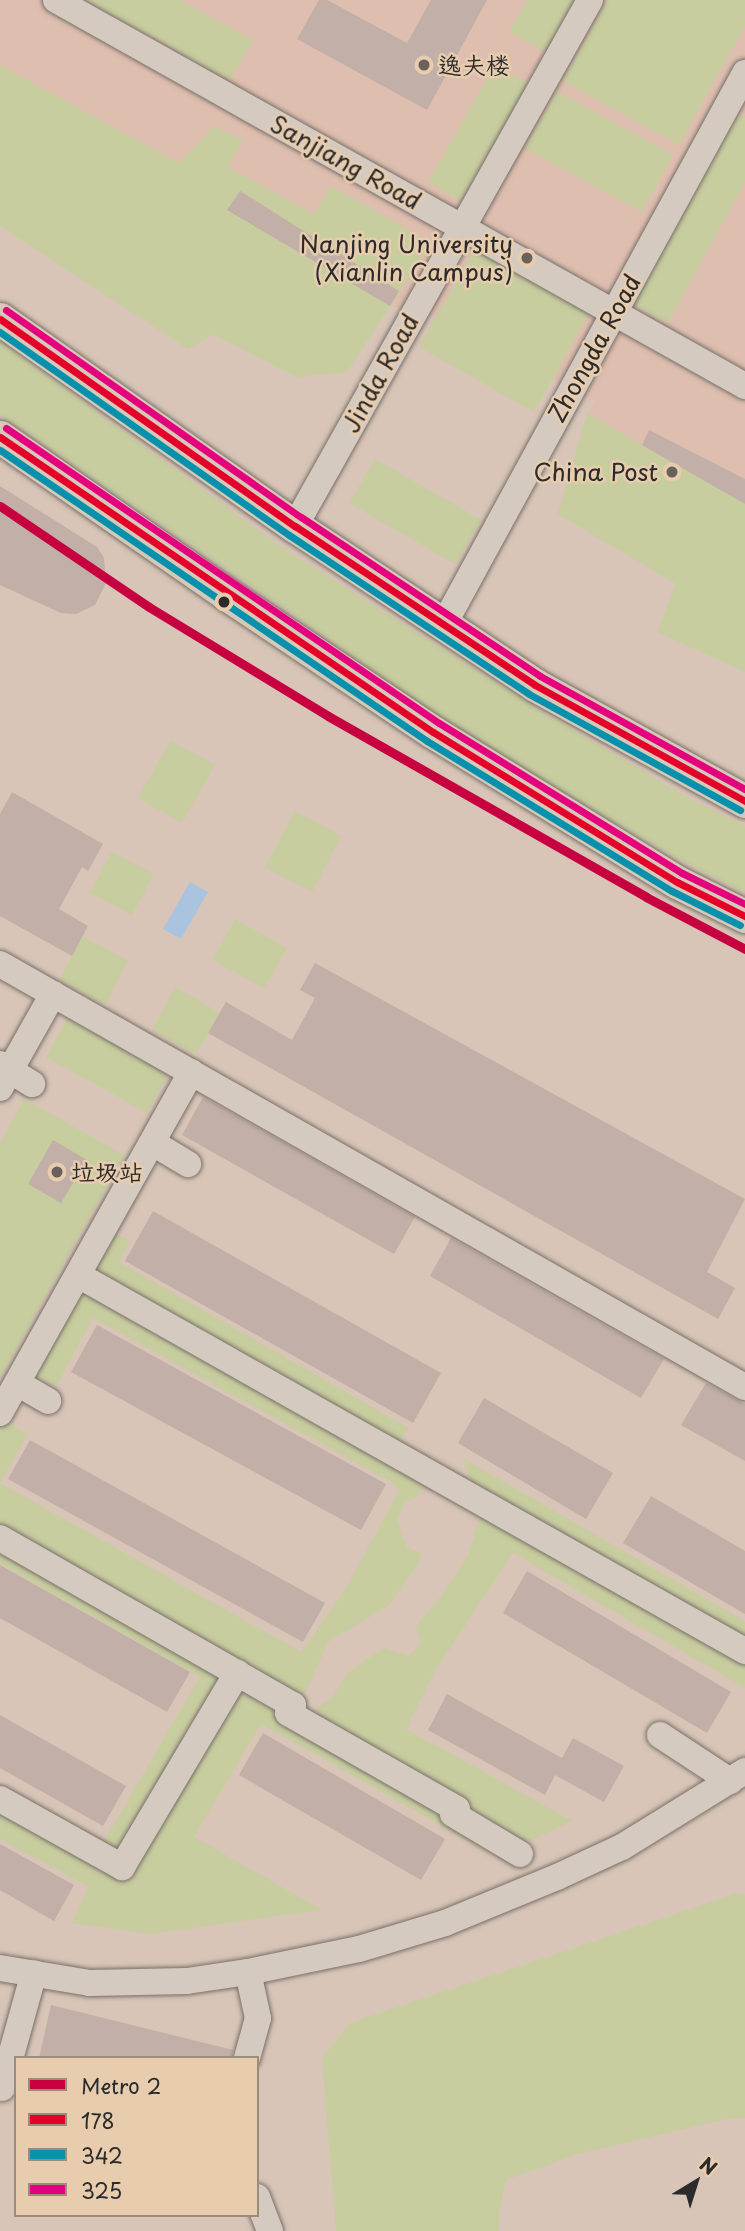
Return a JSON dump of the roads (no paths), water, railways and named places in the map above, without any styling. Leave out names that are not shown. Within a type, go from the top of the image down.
[{"type":"main road","points":[[0,319],[295,526],[534,685],[745,801]]},
{"type":"main road","points":[[0,437],[225,593],[433,732],[677,882],[745,916]]},
{"type":"street","name":"Sanjiang Road","points":[[56,0],[745,386]]},
{"type":"street","name":"Jinda Road","points":[[295,526],[590,0]]},
{"type":"street","name":"Zhongda Road","points":[[444,624],[745,73]]},
{"type":"street","points":[[0,964],[745,1387]]},
{"type":"street","points":[[11,1077],[53,993]]},
{"type":"street","points":[[0,1413],[191,1072]]},
{"type":"street","points":[[153,1143],[188,1164]]},
{"type":"street","points":[[78,1275],[745,1651]]},
{"type":"street","points":[[17,1383],[48,1401]]},
{"type":"street","points":[[0,1538],[293,1705],[288,1713],[457,1809],[453,1814],[520,1854]]},
{"type":"street","points":[[0,1799],[122,1867],[237,1673]]},
{"type":"street","points":[[660,1735],[737,1776]]},
{"type":"street","points":[[0,1968],[90,1983],[142,1983],[248,1972],[359,1949],[445,1923],[622,1847],[737,1776]]},
{"type":"street","points":[[248,1972],[258,2018],[248,2056]]},
{"type":"street","points":[[6,2089],[34,1973]]},
{"type":"street","points":[[259,2202],[270,2231]]},
{"type":"water","points":[[190,882],[208,892],[181,939],[163,929]]},
{"type":"metro line","name":"2","points":[[0,506],[149,607],[328,716],[646,897],[745,949]]},
{"type":"place","name":"逸夫楼","points":[[424,65]]},
{"type":"place","name":"Nanjing University (Xianlin Campus)","points":[[527,258]]},
{"type":"place","name":"China Post","points":[[672,472]]},
{"type":"place","name":"垃圾站","points":[[57,1172]]}]
